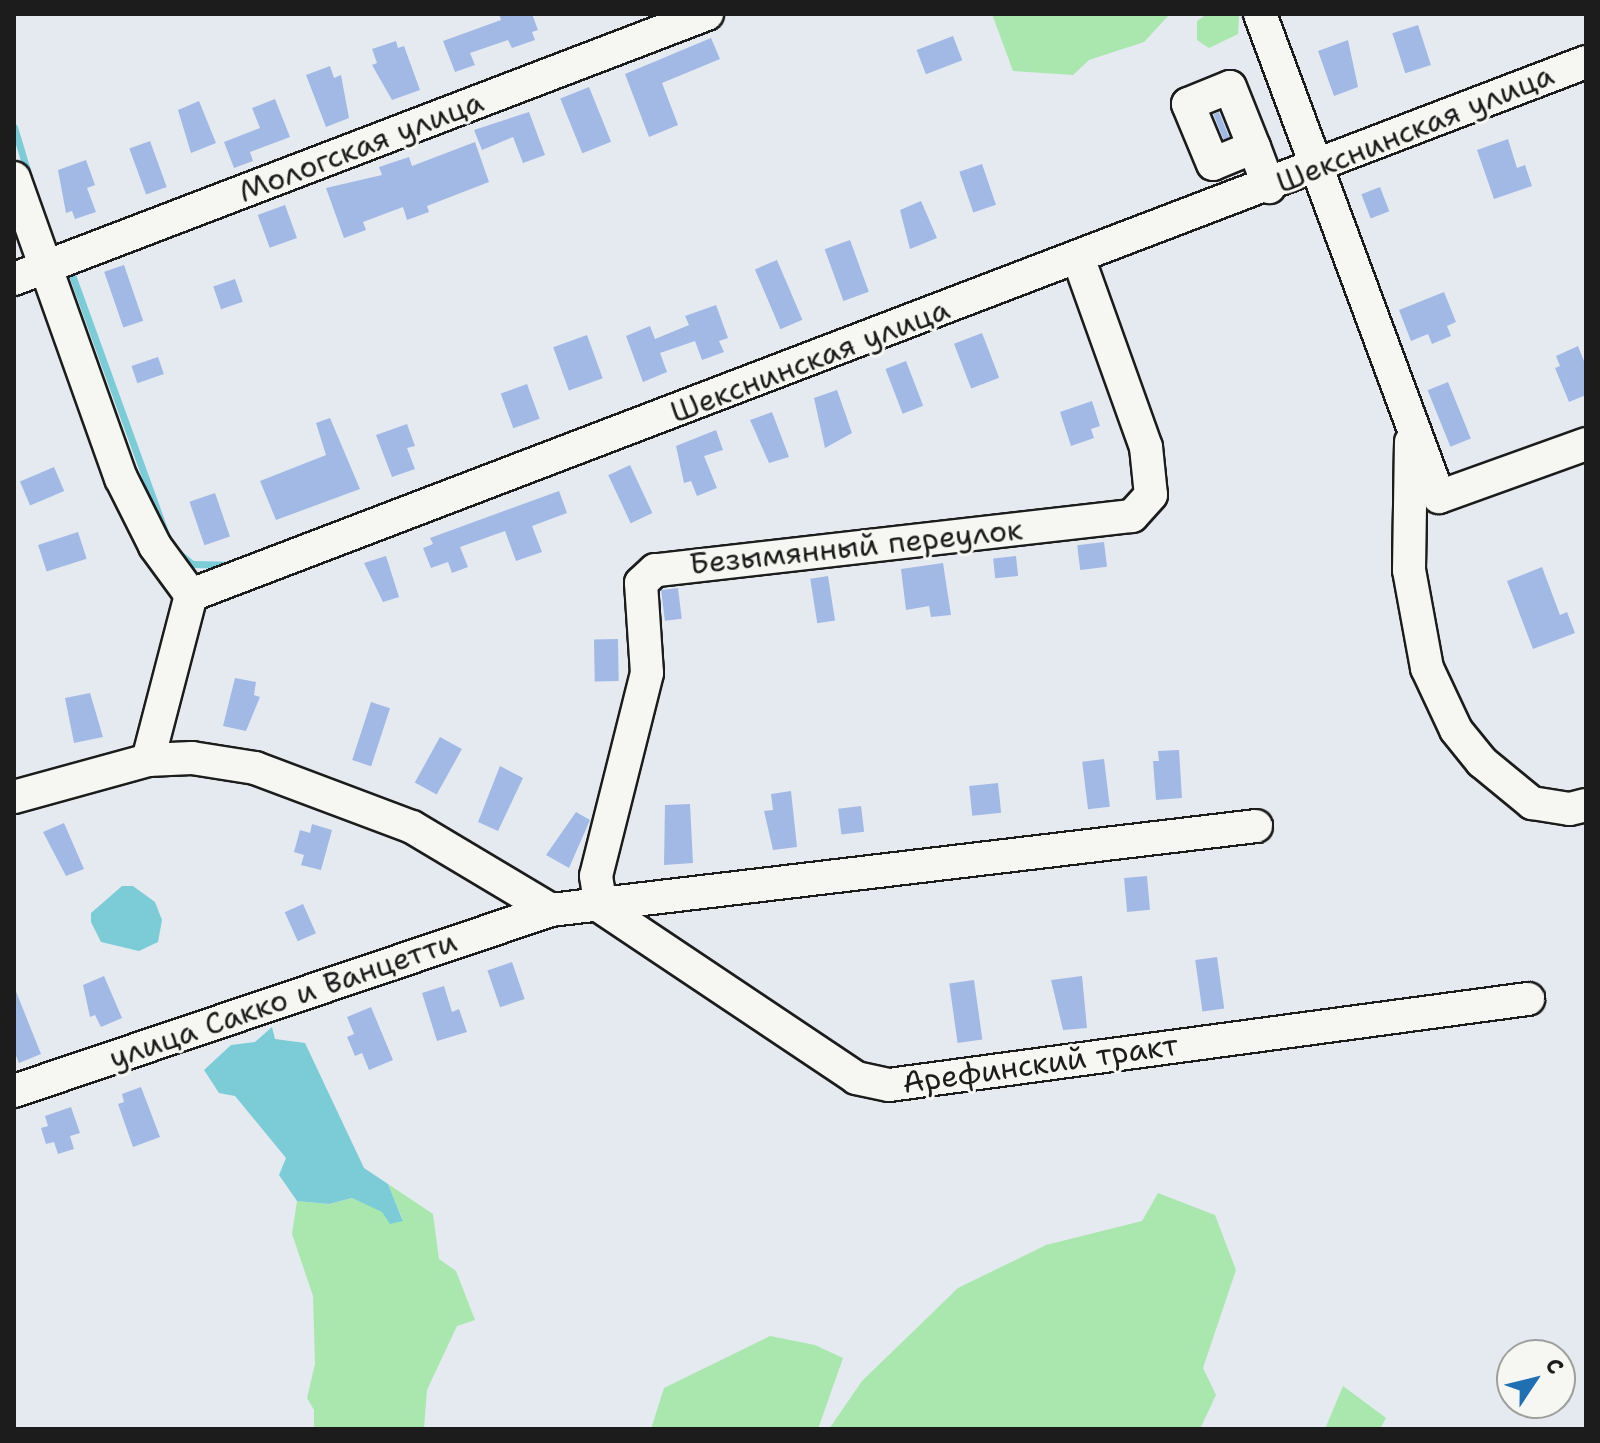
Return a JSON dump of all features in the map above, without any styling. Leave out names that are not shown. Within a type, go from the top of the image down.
[{"type":"street","name":"Мологская улица","points":[[14,279],[707,14]]},
{"type":"street","points":[[1260,14],[1439,497],[1586,444]]},
{"type":"street","name":"Шекснинская улица","points":[[191,595],[1079,260],[1586,62]]},
{"type":"street","points":[[1254,147],[1269,187]]},
{"type":"street","points":[[14,178],[121,478],[155,546],[191,595],[148,760]]},
{"type":"street","name":"Безымянный переулок","points":[[601,907],[596,876],[647,673],[641,583],[655,570],[1132,516],[1151,495],[1146,447],[1079,260]]},
{"type":"street","points":[[1411,422],[1409,570],[1433,680],[1456,730],[1482,762],[1532,803],[1570,809],[1586,805]]},
{"type":"street","points":[[14,797],[148,760],[224,761],[289,778],[412,827],[551,910],[601,907],[1256,826]]},
{"type":"street","name":"Арефинский тракт","points":[[601,907],[856,1078],[889,1085],[1528,999]]},
{"type":"street","name":"улица Сакко и Ванцетти","points":[[14,1091],[551,910]]},
{"type":"green space","points":[[992,14],[1170,14],[1144,42],[1089,60],[1073,75],[1013,71]]},
{"type":"green space","points":[[1207,14],[1239,14],[1238,34],[1209,48],[1197,40],[1197,21]]},
{"type":"green space","points":[[388,1184],[433,1214],[439,1259],[456,1271],[475,1320],[457,1326],[427,1390],[424,1429],[314,1429],[314,1410],[307,1398],[315,1364],[313,1296],[292,1234],[297,1201],[329,1204],[352,1198],[403,1220]]},
{"type":"green space","points":[[1158,1193],[1215,1215],[1236,1270],[1203,1368],[1216,1395],[1200,1429],[829,1429],[862,1381],[958,1288],[1046,1245],[1142,1221]]},
{"type":"green space","points":[[770,1336],[815,1345],[843,1358],[818,1429],[651,1429],[664,1388]]},
{"type":"green space","points":[[1343,1386],[1386,1418],[1380,1429],[1325,1429]]},
{"type":"water","points":[[122,886],[133,886],[155,902],[162,920],[158,942],[139,951],[101,942],[91,922],[91,913]]},
{"type":"water","points":[[272,1027],[275,1039],[305,1043],[364,1168],[388,1184],[403,1221],[390,1224],[382,1212],[352,1198],[329,1204],[297,1201],[279,1175],[286,1158],[235,1096],[219,1093],[204,1070],[231,1045],[255,1042]]},
{"type":"building","points":[[499,14],[532,14],[538,30],[532,32],[535,40],[512,48],[508,40],[470,53],[475,65],[455,72],[443,41],[501,20]]},
{"type":"building","points":[[1418,25],[1431,65],[1405,73],[1392,33]]},
{"type":"building","points":[[953,36],[962,60],[926,74],[917,50]]},
{"type":"building","points":[[711,38],[720,59],[662,83],[678,125],[649,137],[625,74]]},
{"type":"building","points":[[1348,40],[1358,87],[1334,96],[1318,51]]},
{"type":"building","points":[[396,41],[398,48],[404,46],[420,90],[392,100],[372,65],[377,63],[372,49]]},
{"type":"building","points":[[330,66],[334,78],[341,75],[349,118],[326,127],[306,75]]},
{"type":"building","points":[[589,87],[611,142],[582,153],[560,99]]},
{"type":"building","points":[[275,99],[290,137],[250,152],[253,161],[234,168],[224,142],[260,128],[252,108]]},
{"type":"building","points":[[199,101],[216,143],[191,153],[178,110]]},
{"type":"building","points":[[529,112],[545,155],[523,163],[513,137],[482,150],[474,130]]},
{"type":"building","points":[[1219,112],[1229,137],[1224,139],[1213,114]]},
{"type":"building","points":[[1508,139],[1517,168],[1525,165],[1532,186],[1494,199],[1477,150]]},
{"type":"building","points":[[150,141],[167,187],[146,195],[129,149]]},
{"type":"building","points":[[475,142],[489,182],[427,206],[429,212],[407,220],[403,207],[363,222],[366,230],[344,238],[326,188],[382,175],[379,167],[409,157],[412,166]]},
{"type":"building","points":[[86,160],[95,185],[87,188],[96,212],[75,219],[72,211],[66,213],[58,170]]},
{"type":"building","points":[[982,164],[996,205],[973,212],[959,172]]},
{"type":"building","points":[[1380,187],[1389,211],[1371,218],[1361,194]]},
{"type":"building","points":[[921,201],[937,238],[910,249],[900,210]]},
{"type":"building","points":[[285,205],[297,238],[270,248],[258,215]]},
{"type":"building","points":[[850,240],[869,292],[843,301],[825,249]]},
{"type":"building","points":[[777,260],[802,320],[780,329],[755,269]]},
{"type":"building","points":[[124,265],[143,321],[123,328],[104,272]]},
{"type":"building","points":[[235,279],[243,302],[221,309],[213,286]]},
{"type":"building","points":[[1444,292],[1456,322],[1447,326],[1451,336],[1432,344],[1428,334],[1411,341],[1399,310]]},
{"type":"building","points":[[716,305],[728,338],[719,341],[724,352],[702,360],[695,341],[660,353],[667,372],[643,382],[626,336],[650,326],[655,339],[689,325],[685,316]]},
{"type":"building","points":[[982,333],[999,378],[971,389],[954,344]]},
{"type":"building","points":[[587,335],[603,378],[569,391],[553,347]]},
{"type":"building","points":[[1578,346],[1586,366],[1586,395],[1569,402],[1555,368],[1560,366],[1556,356]]},
{"type":"building","points":[[158,357],[164,374],[137,383],[132,366]]},
{"type":"building","points":[[906,361],[923,406],[903,414],[885,369]]},
{"type":"building","points":[[1448,382],[1471,439],[1450,447],[1428,390]]},
{"type":"building","points":[[527,384],[540,419],[513,428],[501,394]]},
{"type":"building","points":[[837,390],[852,433],[825,448],[814,398]]},
{"type":"building","points":[[1092,401],[1100,426],[1091,429],[1094,438],[1071,446],[1060,412]]},
{"type":"building","points":[[772,412],[789,457],[769,463],[750,420]]},
{"type":"building","points":[[330,418],[360,489],[276,520],[260,481],[326,455],[316,423]]},
{"type":"building","points":[[407,424],[415,446],[407,448],[415,469],[392,477],[376,435]]},
{"type":"building","points":[[716,430],[723,450],[704,456],[717,488],[697,496],[691,481],[684,483],[676,446]]},
{"type":"building","points":[[630,465],[652,513],[631,523],[608,475]]},
{"type":"building","points":[[54,467],[64,491],[30,505],[20,481]]},
{"type":"building","points":[[559,491],[567,513],[532,526],[542,552],[516,561],[505,531],[460,547],[468,567],[452,573],[448,562],[431,568],[423,548],[433,544],[430,538]]},
{"type":"building","points":[[215,493],[230,536],[204,545],[189,502]]},
{"type":"building","points":[[78,532],[87,559],[47,572],[38,545]]},
{"type":"building","points":[[1104,542],[1107,567],[1080,570],[1077,545]]},
{"type":"building","points":[[386,556],[399,597],[383,602],[364,563]]},
{"type":"building","points":[[1016,556],[1018,576],[995,578],[993,558]]},
{"type":"building","points":[[943,563],[951,615],[931,617],[929,606],[906,610],[901,569]]},
{"type":"building","points":[[1542,567],[1560,615],[1567,612],[1575,633],[1533,649],[1507,581]]},
{"type":"building","points":[[828,576],[835,620],[817,623],[810,579]]},
{"type":"building","points":[[678,588],[682,619],[665,621],[661,590]]},
{"type":"building","points":[[594,639],[618,639],[619,681],[595,681]]},
{"type":"building","points":[[235,678],[256,682],[254,695],[260,697],[246,731],[223,726]]},
{"type":"building","points":[[90,693],[103,737],[74,743],[65,698]]},
{"type":"building","points":[[371,702],[390,708],[371,766],[352,760]]},
{"type":"building","points":[[440,737],[462,749],[437,795],[415,782]]},
{"type":"building","points":[[1179,750],[1182,798],[1156,800],[1153,761],[1159,761],[1158,751]]},
{"type":"building","points":[[1104,759],[1110,807],[1088,809],[1082,762]]},
{"type":"building","points":[[500,766],[523,778],[498,831],[478,822]]},
{"type":"building","points":[[998,783],[1001,813],[972,816],[969,786]]},
{"type":"building","points":[[791,791],[797,847],[773,850],[764,811],[773,810],[771,794]]},
{"type":"building","points":[[690,804],[693,863],[664,865],[665,805]]},
{"type":"building","points":[[861,806],[864,832],[841,835],[838,809]]},
{"type":"building","points":[[576,812],[590,820],[569,868],[546,855]]},
{"type":"building","points":[[64,823],[84,869],[66,876],[43,832]]},
{"type":"building","points":[[312,824],[332,830],[321,870],[301,865],[304,855],[294,852],[300,830],[310,833]]},
{"type":"building","points":[[1147,876],[1150,910],[1127,912],[1124,878]]},
{"type":"building","points":[[303,904],[316,933],[298,941],[285,912]]},
{"type":"building","points":[[1217,957],[1224,1008],[1202,1012],[1195,960]]},
{"type":"building","points":[[512,962],[525,999],[500,1007],[487,970]]},
{"type":"building","points":[[104,976],[122,1018],[101,1027],[95,1015],[90,1017],[83,985]]},
{"type":"building","points":[[1082,976],[1087,1028],[1063,1030],[1051,980]]},
{"type":"building","points":[[974,980],[982,1039],[958,1043],[949,983]]},
{"type":"building","points":[[444,986],[452,1012],[459,1009],[467,1032],[437,1041],[422,993]]},
{"type":"building","points":[[15,989],[41,1054],[19,1063],[14,1051]]},
{"type":"building","points":[[371,1007],[393,1060],[369,1070],[362,1053],[355,1056],[347,1037],[354,1034],[347,1017]]},
{"type":"building","points":[[141,1087],[160,1137],[133,1147],[118,1104],[124,1102],[122,1094]]},
{"type":"building","points":[[71,1107],[80,1133],[70,1136],[74,1149],[58,1154],[54,1142],[46,1144],[41,1128],[48,1126],[45,1116]]},
{"type":"waterway","points":[[14,127],[29,177]]},
{"type":"waterway","points":[[71,272],[166,534]]},
{"type":"waterway","points":[[176,551],[192,564],[231,565]]}]
